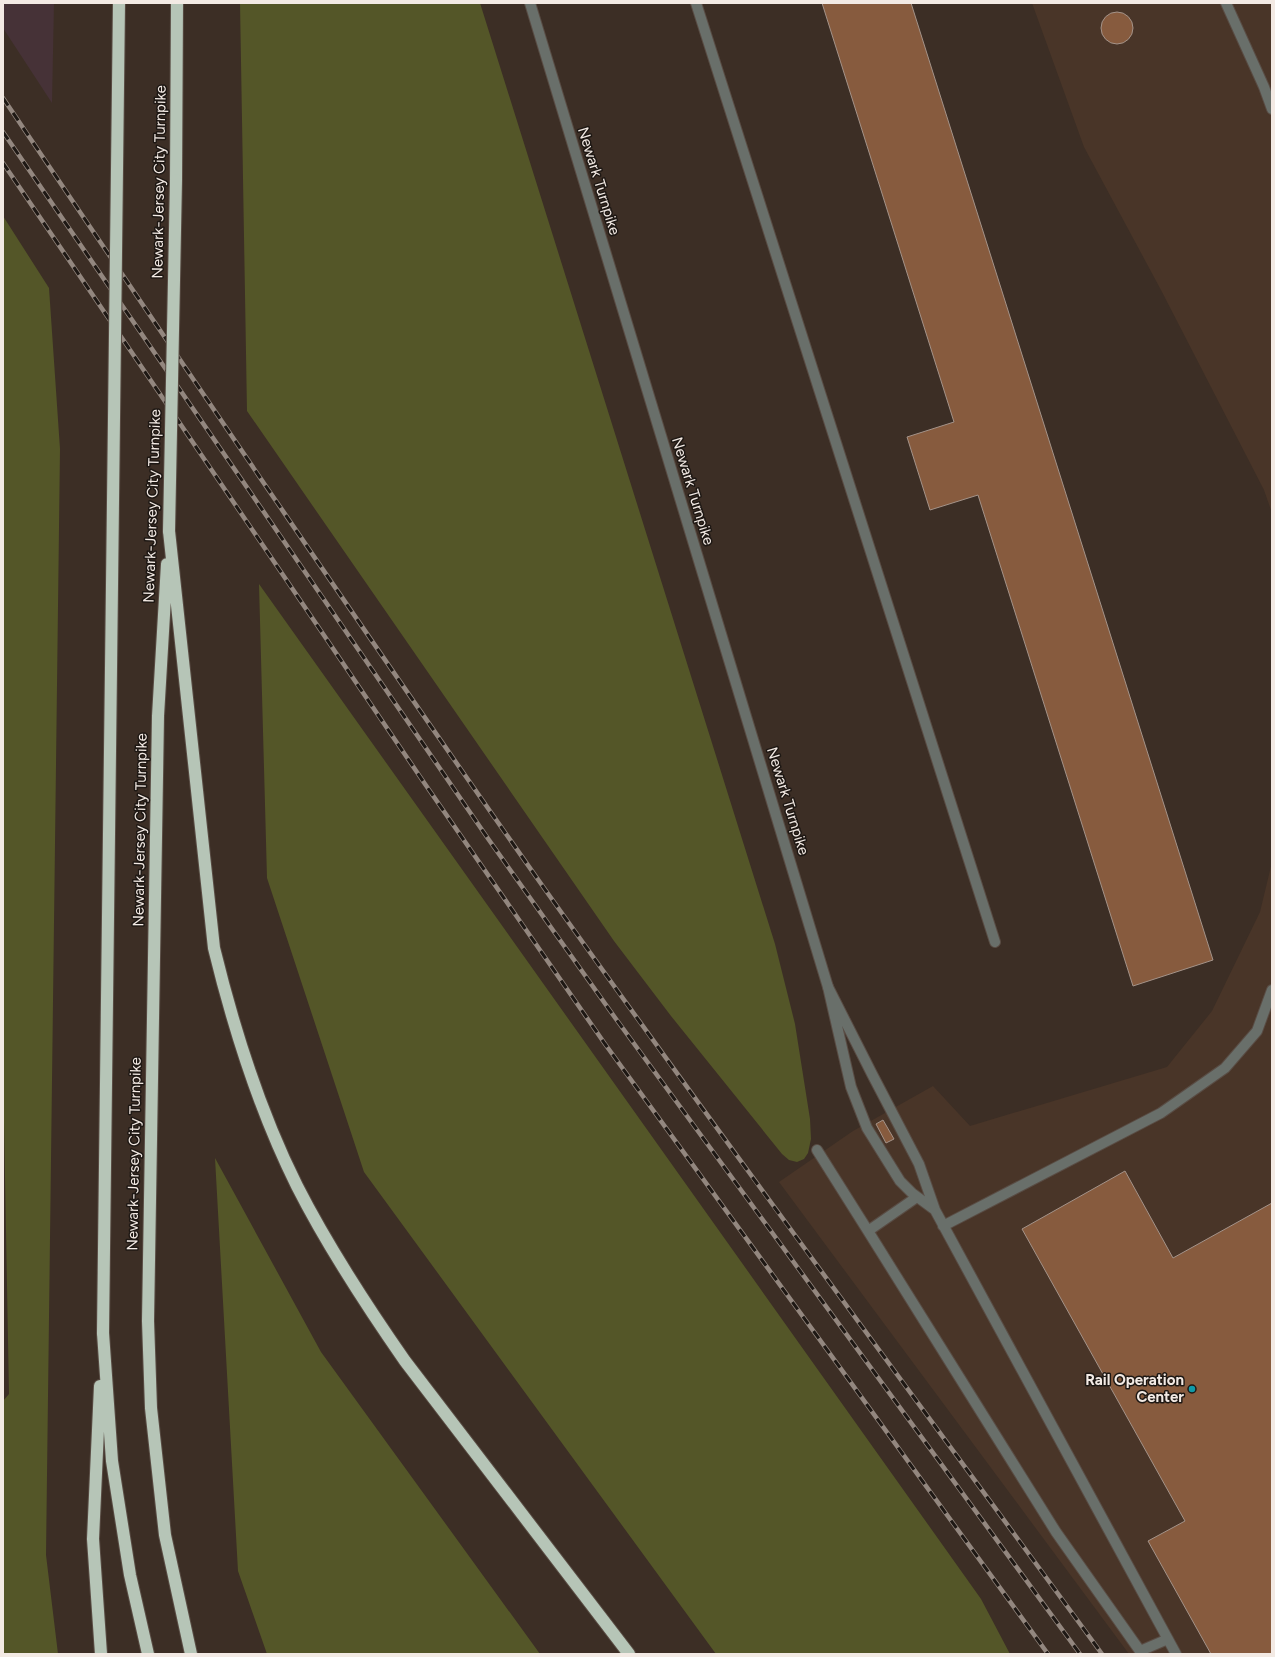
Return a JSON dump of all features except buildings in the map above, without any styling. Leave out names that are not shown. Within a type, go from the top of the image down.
[{"type":"highway","name":"Newark-Jersey City Turnpike","points":[[119,3],[103,1333],[112,1461],[130,1575],[148,1654]]},
{"type":"highway","name":"Newark-Jersey City Turnpike","points":[[177,3],[169,531],[158,716],[148,1322],[151,1408],[165,1535],[191,1654]]},
{"type":"highway","points":[[169,531],[214,948],[227,1001],[242,1050],[276,1140],[297,1185],[348,1277],[376,1320],[629,1654]]},
{"type":"highway","points":[[101,1654],[92,1539],[103,1333]]},
{"type":"street","name":"Newark Turnpike","points":[[530,3],[828,987]]},
{"type":"street","points":[[696,3],[995,942]]},
{"type":"street","points":[[1226,3],[1264,87],[1272,109]]},
{"type":"street","points":[[828,987],[851,1087],[867,1128],[900,1182],[917,1198],[935,1210]]},
{"type":"street","points":[[828,987],[919,1164],[935,1210],[943,1226],[1176,1654]]},
{"type":"street","points":[[943,1226],[1161,1113],[1224,1068],[1257,1031],[1272,990]]},
{"type":"street","points":[[817,1150],[1056,1532],[1140,1651],[1168,1639]]},
{"type":"street","points":[[868,1231],[917,1198]]},
{"type":"shaded area","points":[[3,3],[54,3],[52,103],[3,28]]},
{"type":"shaded area","points":[[1032,3],[1272,3],[1272,513],[1264,490],[1161,290],[1084,147]]},
{"type":"shaded area","points":[[1272,862],[1272,1654],[1129,1654],[779,1182],[853,1131],[933,1086],[970,1126],[1167,1067],[1212,1011],[1260,912]]},
{"type":"green space","points":[[240,3],[480,3],[775,944],[795,1024],[810,1119],[811,1139],[808,1153],[804,1159],[797,1162],[789,1160],[782,1154],[671,1016],[614,941],[247,411]]},
{"type":"green space","points":[[3,216],[49,288],[60,449],[46,1555],[58,1654],[3,1654],[3,1401],[9,1394],[3,1068]]},
{"type":"green space","points":[[259,584],[981,1599],[1010,1654],[716,1654],[364,1172],[267,878]]},
{"type":"green space","points":[[215,1158],[321,1352],[540,1654],[267,1654],[238,1571]]},
{"type":"railway","points":[[3,98],[204,396],[544,888],[752,1177],[1102,1654]]},
{"type":"railway","points":[[3,132],[489,840],[616,1019],[1080,1654]]},
{"type":"railway","points":[[3,163],[425,784],[605,1044],[1048,1654]]},
{"type":"place","name":"Rail Operation Center","points":[[1192,1389]]}]
